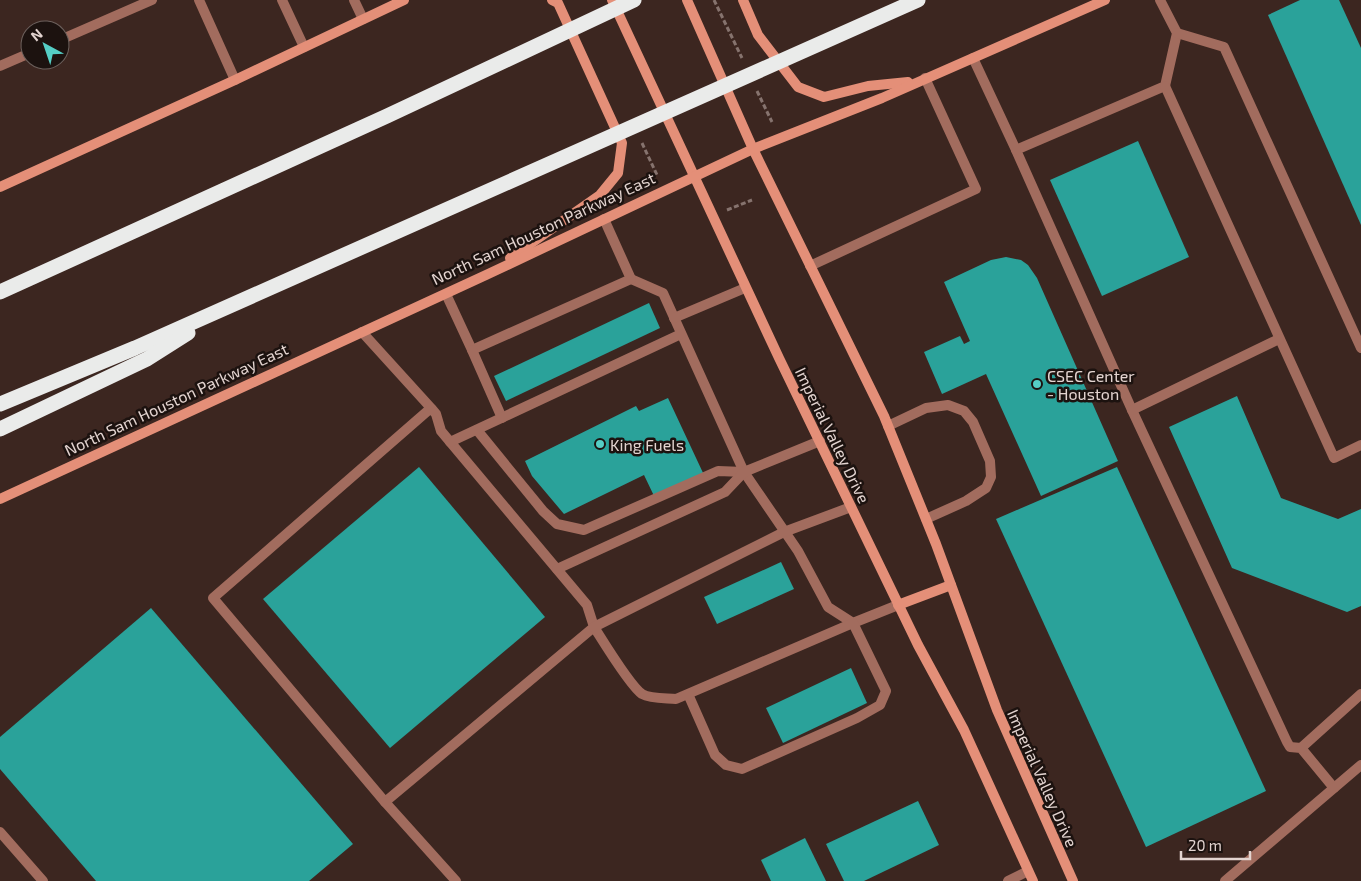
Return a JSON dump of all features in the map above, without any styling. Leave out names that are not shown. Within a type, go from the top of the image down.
[{"type":"highway","points":[[0,292],[387,116],[634,0]]},
{"type":"highway","points":[[0,404],[225,308],[918,0]]},
{"type":"highway","points":[[0,428],[147,359],[225,308]]},
{"type":"main road","points":[[0,187],[235,80],[404,0]]},
{"type":"main road","points":[[486,275],[600,195],[618,173],[622,143],[558,3],[552,0]]},
{"type":"main road","name":"Imperial Valley Drive","points":[[612,0],[745,288],[898,605],[964,730],[1030,876]]},
{"type":"main road","name":"Imperial Valley Drive","points":[[687,0],[752,149],[888,426],[926,519],[997,710],[1073,881]]},
{"type":"main road","points":[[743,0],[758,34],[798,87],[824,97],[868,86],[920,80]]},
{"type":"main road","name":"North Sam Houston Parkway East","points":[[0,499],[446,294],[752,149],[882,98],[1105,0]]},
{"type":"main road","points":[[898,605],[951,585]]},
{"type":"lane","points":[[70,36],[152,0]]},
{"type":"lane","points":[[199,0],[235,80]]},
{"type":"lane","points":[[282,0],[304,47]]},
{"type":"lane","points":[[354,0],[363,19]]},
{"type":"lane","points":[[1160,0],[1177,33],[1165,86],[1334,458],[1361,445]]},
{"type":"lane","points":[[1177,33],[1224,46],[1361,348]]},
{"type":"lane","points":[[0,66],[20,57]]},
{"type":"lane","points":[[973,58],[1132,410],[1287,742],[1290,747],[1301,748],[1334,788]]},
{"type":"lane","points":[[810,266],[976,189],[920,80]]},
{"type":"lane","points":[[1016,150],[1165,86]]},
{"type":"lane","points":[[604,220],[631,279],[663,294],[744,472],[798,551],[828,607],[853,623],[886,691],[880,705],[857,718],[742,769],[726,765],[715,755],[688,694]]},
{"type":"lane","points":[[472,350],[631,279]]},
{"type":"lane","points":[[674,318],[745,288]]},
{"type":"lane","points":[[446,294],[502,418]]},
{"type":"lane","points":[[362,332],[436,414],[441,431],[587,604],[594,627],[641,694],[676,699],[898,605]]},
{"type":"lane","points":[[450,442],[682,334]]},
{"type":"lane","points":[[1132,410],[1280,339]]},
{"type":"lane","points":[[888,426],[926,408],[948,406],[964,411],[973,422],[990,461],[990,477],[986,488],[966,501],[926,519]]},
{"type":"lane","points":[[430,408],[212,598],[385,802],[456,881]]},
{"type":"lane","points":[[476,430],[543,511],[557,524],[584,530],[718,471],[744,472]]},
{"type":"lane","points":[[557,569],[725,492],[744,472],[820,441]]},
{"type":"lane","points":[[385,802],[594,627],[784,532],[851,507]]},
{"type":"lane","points":[[1301,748],[1361,694]]},
{"type":"lane","points":[[1225,881],[1361,766]]},
{"type":"lane","points":[[0,832],[43,881]]},
{"type":"lane","points":[[1008,881],[1030,876]]},
{"type":"path","points":[[726,211],[752,200]]},
{"type":"building","points":[[1300,0],[1339,0],[1361,48],[1361,225],[1268,15]]},
{"type":"building","points":[[1138,141],[1189,257],[1102,296],[1050,180]]},
{"type":"building","name":"CSEC Center - Houston","points":[[1006,257],[1021,260],[1028,265],[1037,278],[1118,461],[1041,496],[986,374],[942,394],[924,352],[960,336],[964,344],[970,341],[944,282],[991,260]]},
{"type":"building","points":[[649,303],[660,328],[506,401],[494,376]]},
{"type":"building","points":[[1237,396],[1281,498],[1338,519],[1361,509],[1361,606],[1347,612],[1232,568],[1169,427]]},
{"type":"building","points":[[668,398],[704,475],[655,498],[644,475],[564,514],[532,476],[525,461],[636,406],[639,411]]},
{"type":"building","points":[[419,467],[545,617],[390,748],[263,599]]},
{"type":"building","points":[[1117,467],[1266,791],[1146,847],[996,519]]},
{"type":"building","points":[[781,562],[794,589],[717,624],[704,597]]},
{"type":"building","points":[[151,608],[353,844],[309,881],[96,881],[0,769],[0,737]]},
{"type":"building","points":[[851,668],[867,703],[783,743],[766,708]]},
{"type":"building","points":[[918,801],[939,845],[864,881],[844,881],[826,844]]},
{"type":"building","points":[[805,838],[826,881],[771,881],[761,860]]},
{"type":"place","name":"CSEC Center - Houston","points":[[1037,384]]},
{"type":"place","name":"King Fuels","points":[[600,444]]}]
